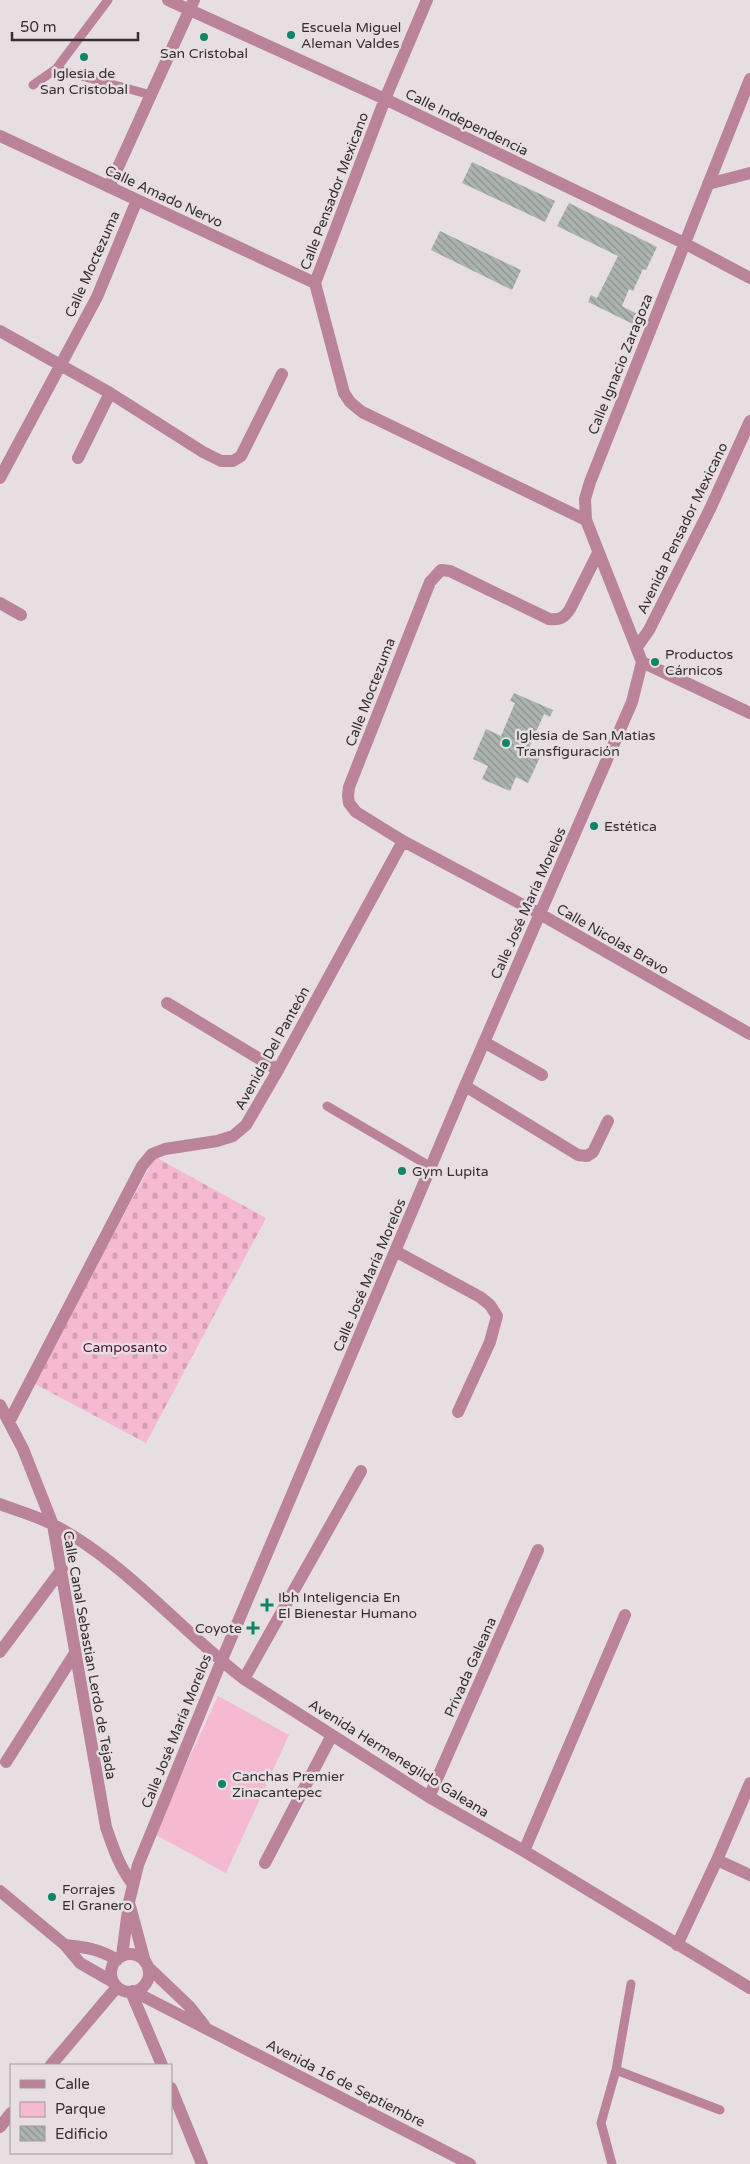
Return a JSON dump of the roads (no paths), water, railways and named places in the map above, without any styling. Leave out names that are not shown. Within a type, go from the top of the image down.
[{"type":"street","name":"Calle Independencia","points":[[168,0],[191,5],[684,243],[750,278]]},
{"type":"street","name":"Calle Pensador Mexicano","points":[[427,0],[385,99],[315,283],[338,376],[344,393],[350,402],[362,412],[586,520]]},
{"type":"street","points":[[109,188],[191,5]]},
{"type":"street","name":"Calle Ignacio Zaragoza","points":[[642,662],[586,520],[585,499],[590,482],[750,79]]},
{"type":"street","name":"Calle Amado Nervo","points":[[0,136],[315,283]]},
{"type":"street","points":[[708,184],[750,173]]},
{"type":"street","name":"Calle Moctezuma","points":[[0,478],[97,297],[137,200]]},
{"type":"street","points":[[0,330],[110,393],[203,452],[221,461],[233,461],[242,456],[282,374]]},
{"type":"street","points":[[78,458],[110,393]]},
{"type":"street","name":"Avenida Pensador Mexicano","points":[[637,647],[658,613],[710,508],[750,421]]},
{"type":"street","name":"Calle Moctezuma","points":[[356,812],[349,803],[349,787],[430,582],[441,570],[450,571],[549,619],[557,620],[564,617],[570,609],[598,554]]},
{"type":"street","points":[[0,603],[21,615]]},
{"type":"street","points":[[642,662],[750,713]]},
{"type":"street","name":"Calle José María Morelos","points":[[119,1958],[132,1883],[138,1864],[221,1662],[484,1042],[632,702],[642,662]]},
{"type":"street","name":"Calle Nicolas Bravo","points":[[356,812],[403,841],[540,914],[750,1034]]},
{"type":"street","name":"Avenida Del Panteón","points":[[10,1422],[142,1166],[152,1154],[165,1149],[217,1141],[233,1136],[246,1125],[403,841]]},
{"type":"street","points":[[167,1003],[278,1070]]},
{"type":"street","points":[[484,1042],[542,1074]]},
{"type":"street","points":[[466,1086],[578,1155],[587,1156],[593,1152],[608,1121]]},
{"type":"street","points":[[395,1252],[480,1297],[490,1305],[497,1316],[490,1342],[458,1412]]},
{"type":"street","name":"Calle Canal Sebastian Lerdo de Tejada","points":[[0,1406],[10,1422],[34,1474],[53,1524],[106,1827],[115,1853],[132,1883]]},
{"type":"street","points":[[244,1679],[361,1470]]},
{"type":"street","name":"Avenida Hermenegildo Galeana","points":[[0,1504],[53,1524],[115,1566],[221,1662],[332,1736],[430,1798],[524,1851],[750,1988]]},
{"type":"street","name":"Privada Galeana","points":[[430,1798],[538,1550]]},
{"type":"street","points":[[0,1652],[62,1569]]},
{"type":"street","points":[[524,1851],[625,1615]]},
{"type":"street","points":[[6,1762],[76,1653]]},
{"type":"street","points":[[265,1863],[332,1736]]},
{"type":"street","points":[[677,1945],[717,1860],[750,1783]]},
{"type":"street","points":[[717,1860],[750,1875]]},
{"type":"street","points":[[0,1890],[65,1946],[80,1963],[132,1992],[162,2064]]},
{"type":"street","name":"Calle José María Morelos","points":[[129,1902],[147,1965]]},
{"type":"street","points":[[65,1946],[92,1948],[119,1958],[135,1954],[147,1965],[149,1974],[144,1985],[132,1992]]},
{"type":"street","points":[[52,2064],[115,1984],[112,1968],[119,1958]]},
{"type":"street","name":"Avenida 16 de Septiembre","points":[[147,1965],[189,2006],[208,2028]]},
{"type":"street","name":"Avenida 16 de Septiembre","points":[[132,1992],[208,2028],[468,2164]]},
{"type":"street","points":[[172,2090],[202,2164]]},
{"type":"street","points":[[0,2127],[10,2115]]},
{"type":"lane","points":[[33,85],[56,69],[108,0]]},
{"type":"lane","points":[[56,69],[150,95]]},
{"type":"lane","points":[[327,1106],[431,1167]]},
{"type":"lane","points":[[612,2164],[601,2123],[616,2070],[631,1984]]},
{"type":"lane","points":[[616,2070],[720,2110]]},
{"type":"place","name":"Escuela Miguel Aleman Valdes","points":[[291,35]]},
{"type":"place","name":"San Cristobal","points":[[204,37]]},
{"type":"place","name":"Iglesia de San Cristobal","points":[[84,57]]},
{"type":"place","name":"Productos Cárnicos","points":[[655,662]]},
{"type":"place","name":"Iglesia de San Matias Transfiguración","points":[[506,743]]},
{"type":"place","name":"Estética","points":[[594,826]]},
{"type":"place","name":"Gym Lupita","points":[[402,1171]]},
{"type":"place","name":"Ibh Inteligencia En El Bienestar Humano","points":[[267,1605]]},
{"type":"place","name":"Coyote","points":[[253,1628]]},
{"type":"place","name":"Canchas Premier Zinacantepec","points":[[222,1784]]},
{"type":"place","name":"Forrajes El Granero","points":[[52,1897]]},
{"type":"park label","name":"Camposanto","points":[[125,1347]]}]
